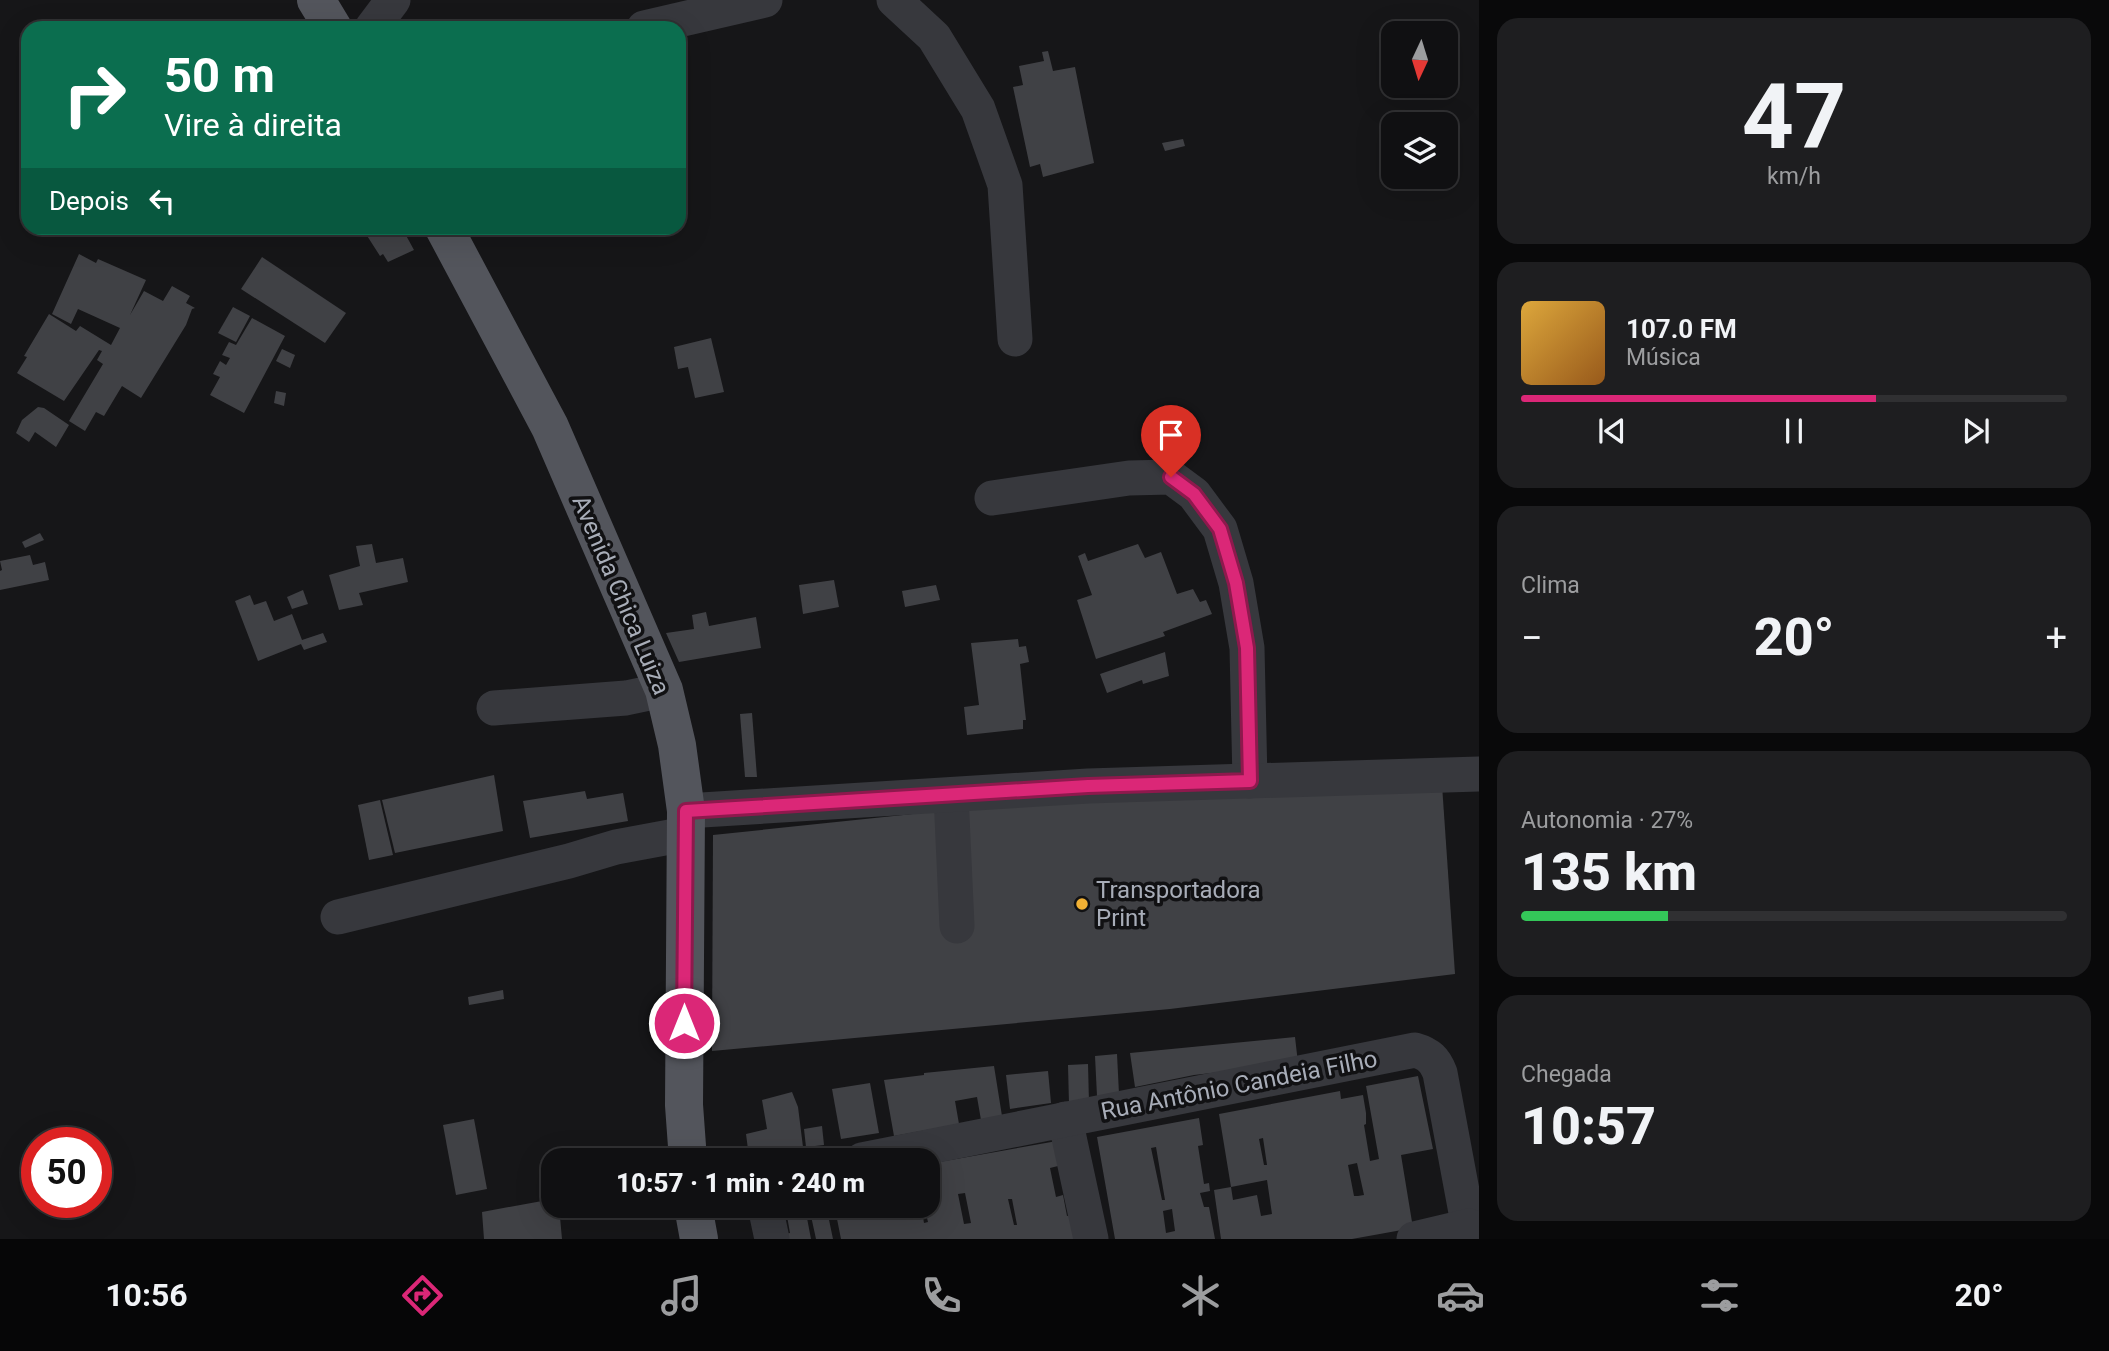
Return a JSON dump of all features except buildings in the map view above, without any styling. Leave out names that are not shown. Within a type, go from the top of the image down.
[{"type":"main road","points":[[316,0],[329,21]]},
{"type":"main road","name":"Avenida Chica Luiza","points":[[448,235],[550,427],[664,690],[677,745],[686,823],[684,1105],[687,1148]]},
{"type":"main road","points":[[695,1218],[699,1239]]},
{"type":"street","points":[[377,21],[393,0]]},
{"type":"street","points":[[674,21],[765,0]]},
{"type":"street","points":[[894,0],[934,37],[978,109],[1005,185],[1015,338]]},
{"type":"street","points":[[992,498],[1129,478],[1171,477],[1194,494],[1220,529],[1236,583],[1247,648],[1250,781]]},
{"type":"street","points":[[494,708],[626,698],[664,690]]},
{"type":"street","points":[[338,918],[569,861],[686,823],[951,795],[1088,786],[1479,774]]},
{"type":"street","points":[[951,795],[957,926]]},
{"type":"street","name":"Rua Antônio Candeia Filho","points":[[921,1148],[1415,1050],[1435,1061],[1440,1073],[1470,1232]]},
{"type":"street","points":[[1065,1119],[1091,1239]]},
{"type":"street","points":[[768,1218],[772,1239]]},
{"type":"street","points":[[1414,1239],[1470,1232]]},
{"type":"place","name":"Transportadora Print","points":[[1082,904]]},
{"type":"route","points":[[684,1023],[686,811],[1088,786],[1250,781],[1247,648],[1236,583],[1220,529],[1194,494],[1171,477]]}]
